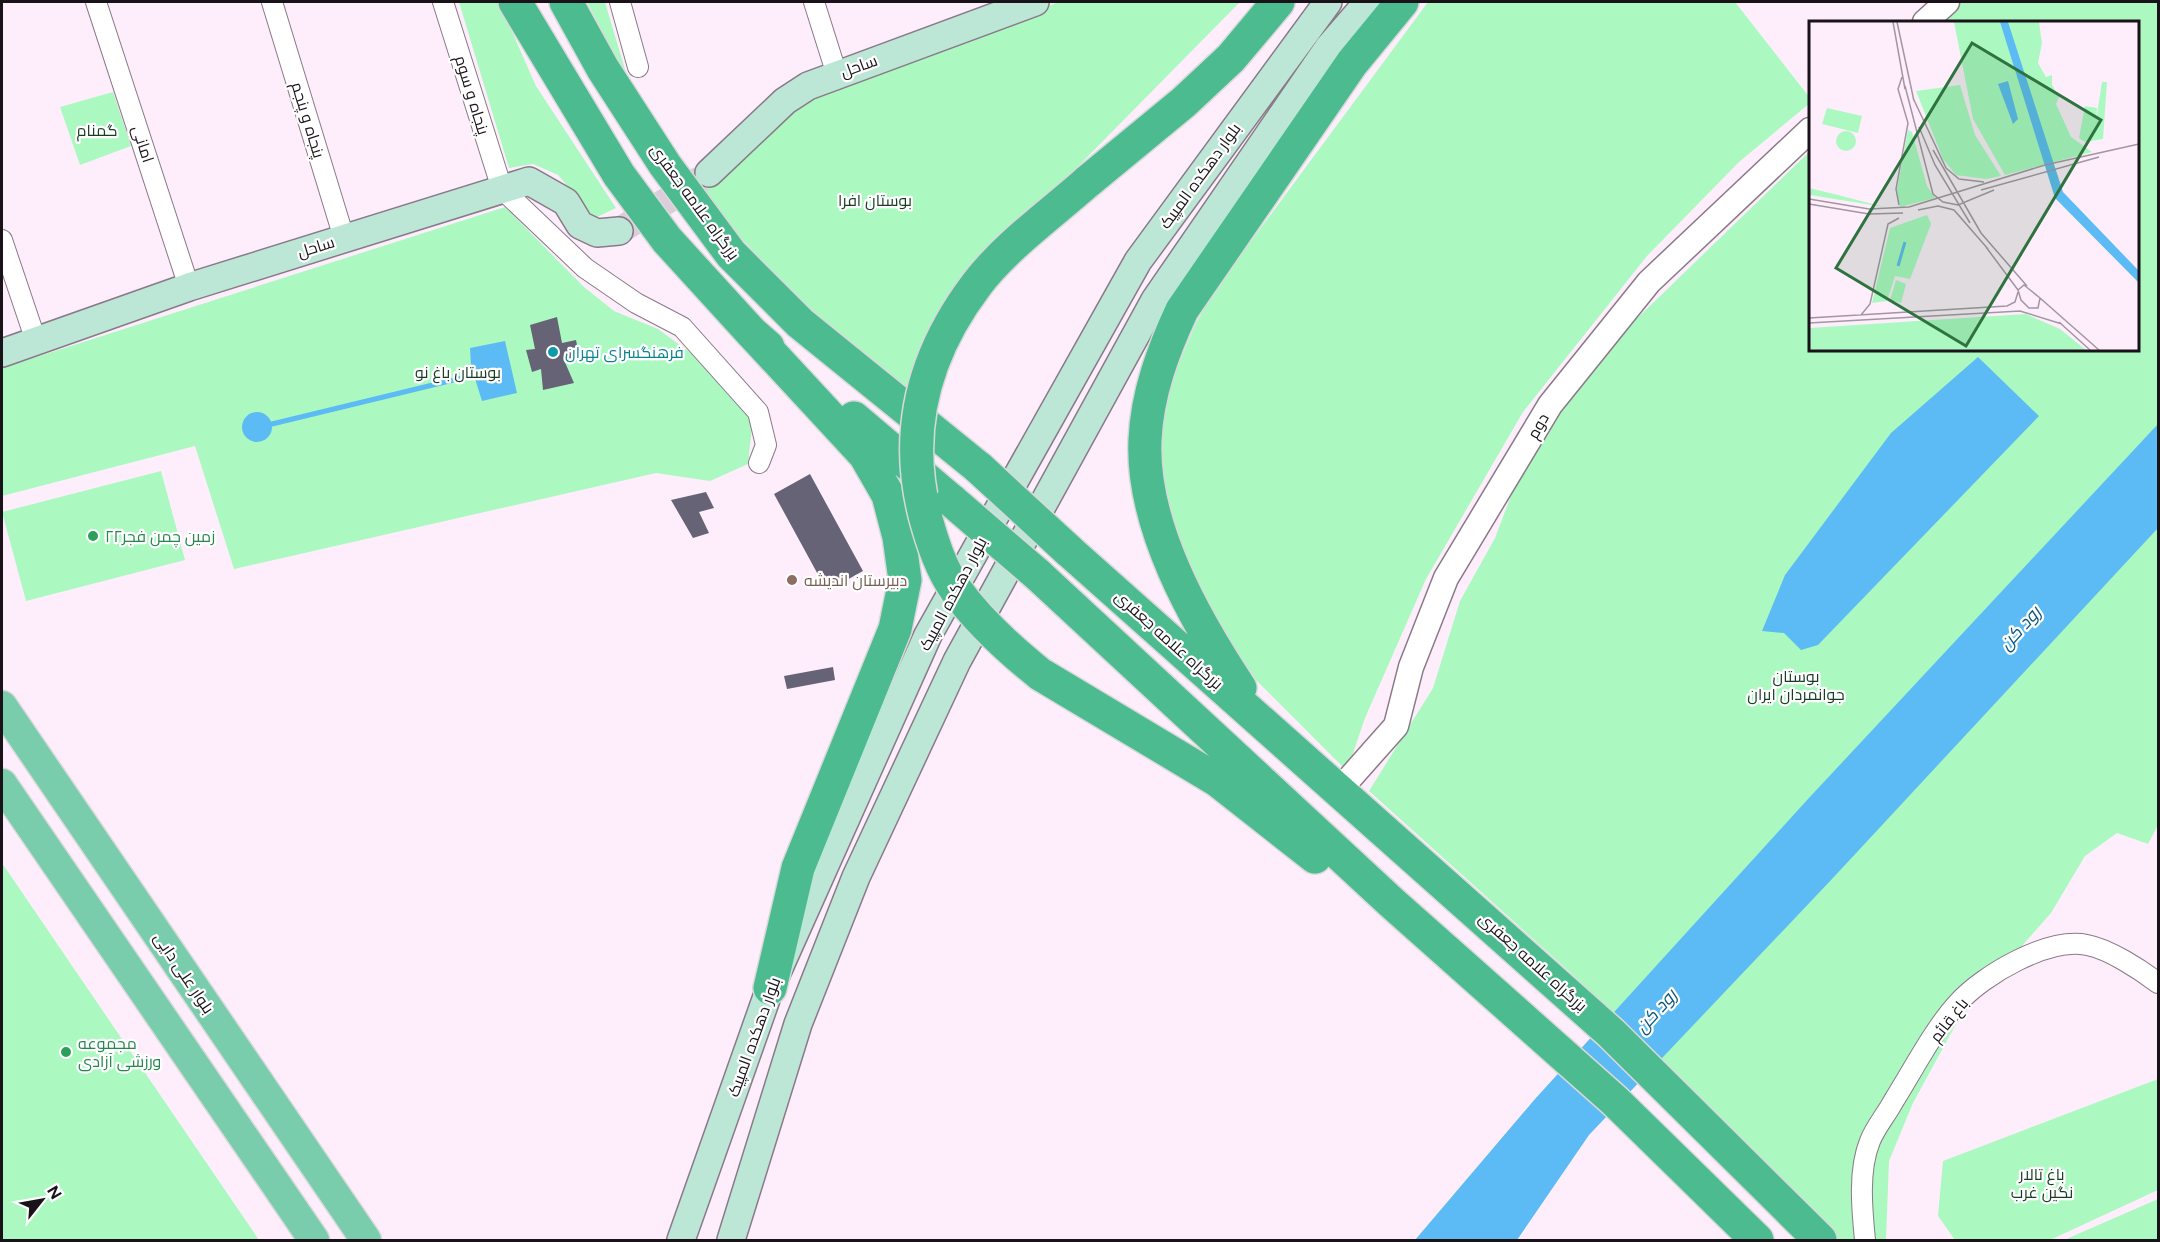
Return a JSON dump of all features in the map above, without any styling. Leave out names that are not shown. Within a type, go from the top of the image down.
[{"type":"highway","points":[[515,2],[619,175],[667,240],[865,454],[888,495],[905,580],[895,629],[798,868],[770,988]]},
{"type":"highway","name":"بزرگراه علامه جعفری","points":[[566,2],[603,69],[665,165],[731,254],[800,323],[979,468],[1068,550],[1611,1033],[1820,1240]]},
{"type":"highway","points":[[1278,2],[1231,58],[1184,102],[1087,182],[978,282],[948,326],[930,367],[915,445],[916,476],[934,548],[955,589],[983,623],[1040,674],[1217,780],[1310,854],[1391,902]]},
{"type":"highway","points":[[1266,727],[1212,644],[1168,555],[1148,487],[1145,441],[1152,394],[1163,350],[1182,310],[1352,63],[1402,2]]},
{"type":"highway","points":[[752,333],[1037,574],[1391,902],[1615,1101],[1757,1240]]},
{"type":"main road","name":"ساحل","points":[[709,173],[785,101],[808,86],[991,9],[1035,2]]},
{"type":"main road","name":"بلوار دهکده المپیک","points":[[681,1240],[770,988],[928,635],[1138,261],[1328,2]]},
{"type":"main road","name":"بلوار دهکده المپیک","points":[[731,1240],[798,1024],[856,877],[957,661],[1155,300],[1329,48],[1368,2]]},
{"type":"main road","name":"ساحل","points":[[2,353],[189,287],[529,182],[566,202],[580,225],[597,233],[619,231]]},
{"type":"main road","name":"بلوار علی دایی","points":[[2,706],[366,1240]]},
{"type":"main road","points":[[2,784],[315,1240]]},
{"type":"street","name":"امانی","points":[[96,2],[189,287]]},
{"type":"street","name":"پنجاه و پنجم","points":[[272,2],[344,238]]},
{"type":"street","name":"پنجاه و سوم","points":[[443,2],[502,189]]},
{"type":"street","points":[[620,2],[638,67]]},
{"type":"street","points":[[814,2],[837,75]]},
{"type":"street","points":[[1925,21],[1947,2]]},
{"type":"street","name":"دوم","points":[[1349,779],[1396,726],[1411,667],[1446,578],[1550,405],[1648,282],[1809,131]]},
{"type":"street","points":[[502,189],[585,268],[636,303],[682,327],[758,412],[766,445],[759,463]]},
{"type":"street","points":[[2,240],[36,341]]},
{"type":"street","name":"باغ قائم","points":[[1865,1240],[1861,1195],[1870,1142],[1916,1064],[1958,1003],[1987,979],[2018,961],[2058,945],[2087,945],[2138,969],[2158,983]]},
{"type":"green space","points":[[459,2],[499,2],[536,86],[616,208],[595,218],[558,175],[533,164],[509,168]]},
{"type":"green space","points":[[587,2],[605,2],[629,83]]},
{"type":"green space","name":"بوستان افرا","points":[[1059,2],[1240,2],[971,275],[910,396],[798,298],[741,238],[702,192],[807,95]]},
{"type":"green space","points":[[1428,2],[1735,2],[1809,97],[1809,104],[1739,162],[1647,256],[1523,412],[1426,579],[1365,718],[1347,771],[1257,681],[1220,628],[1164,514],[1155,449],[1167,391],[1196,323],[1217,287]]},
{"type":"green space","name":"بوستان جوانمردان ایران","points":[[1962,2],[2158,2],[2158,825],[2148,844],[2117,833],[2085,856],[2051,913],[1961,1015],[1913,1103],[1889,1161],[1886,1240],[1835,1240],[1571,973],[1369,791],[1433,688],[1460,601],[1495,538],[1524,461],[1562,403],[1624,331],[1809,152],[1809,351],[2139,351],[2139,21],[1938,21]]},
{"type":"green space","name":"گمنام","points":[[113,92],[131,146],[80,165],[60,107]]},
{"type":"green space","name":"بوستان باغ نو","points":[[505,207],[584,287],[614,311],[658,329],[703,362],[753,418],[748,464],[710,481],[656,473],[234,569],[195,446],[2,496],[2,368]]},
{"type":"green space","name":"زمین چمن فجر۲۲","points":[[161,471],[185,560],[26,601],[2,512]]},
{"type":"green space","name":"مجموعه ورزشی آزادی","points":[[2,863],[259,1240],[2,1240]]},
{"type":"green space","name":"باغ تالار نگین غرب","points":[[2158,1079],[2158,1190],[2050,1240],[1955,1240],[1938,1216],[1943,1161]]},
{"type":"green space","points":[[2158,1199],[2158,1240],[2064,1240]]},
{"type":"water","points":[[505,341],[517,393],[482,401],[471,366],[470,348]]},
{"type":"water","points":[[1978,357],[2039,416],[1818,645],[1801,650],[1784,633],[1762,631],[1785,575],[1891,433]]},
{"type":"water","points":[[257,412],[268,416],[272,427],[268,438],[257,442],[246,438],[242,427],[246,416]]},
{"type":"water","name":"رود کن","points":[[2158,424],[2158,528],[1832,879],[1589,1135],[1517,1240],[1415,1240],[1535,1099],[1808,799]]},
{"type":"building","name":"فرهنگسرای تهران","points":[[557,317],[562,343],[576,340],[579,355],[564,360],[574,383],[543,390],[541,369],[532,372],[526,350],[535,349],[530,325]]},
{"type":"building","points":[[810,474],[863,571],[827,591],[774,494]]},
{"type":"building","points":[[706,492],[714,508],[699,512],[709,533],[693,538],[671,500]]},
{"type":"building","points":[[833,667],[835,680],[787,689],[784,676]]},
{"type":"waterway","points":[[272,424],[474,375]]},
{"type":"tunnel","points":[[619,231],[701,179]]},
{"type":"place","name":"فرهنگسرای تهران","points":[[553,352]]},
{"type":"place","name":"زمین چمن فجر۲۲","points":[[93,536]]},
{"type":"place","name":"دبیرستان اندیشه","points":[[792,580]]},
{"type":"place","name":"مجموعه ورزشی آزادی","points":[[66,1052]]}]
